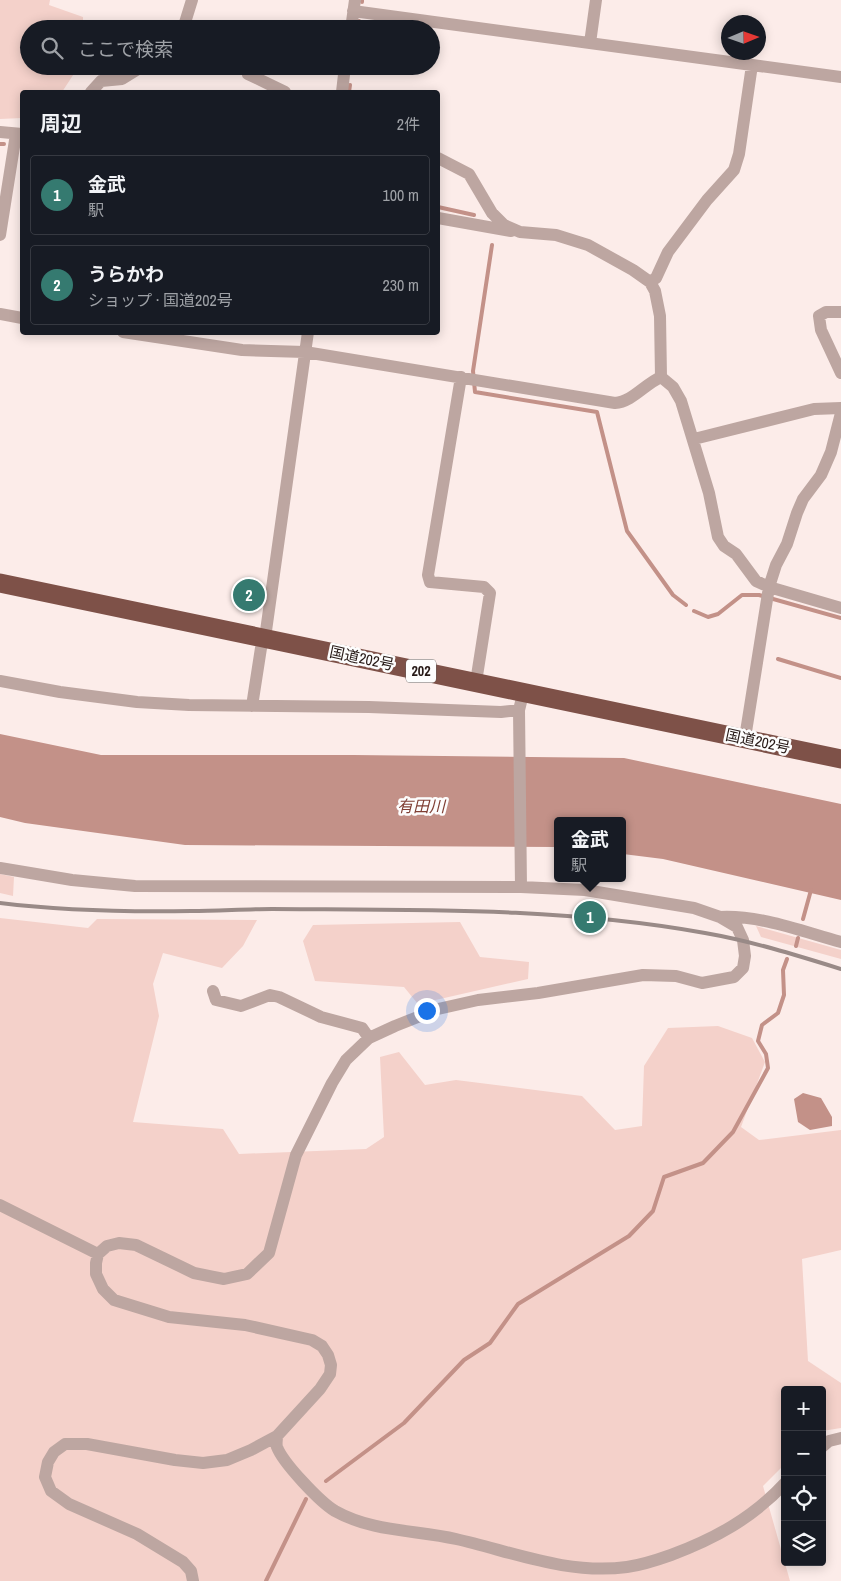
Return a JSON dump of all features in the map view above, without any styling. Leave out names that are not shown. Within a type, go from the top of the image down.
[{"type":"highway","name":"国道202号","points":[[0,583],[476,682],[522,701],[745,738],[841,759]]},
{"type":"street","points":[[186,20],[192,0]]},
{"type":"street","points":[[590,43],[596,0]]},
{"type":"street","points":[[352,20],[354,6],[590,43],[841,77]]},
{"type":"street","points":[[650,282],[656,278],[668,252],[707,200],[734,170],[752,65]]},
{"type":"street","points":[[93,90],[101,81],[122,79],[128,75]]},
{"type":"street","points":[[250,75],[281,90]]},
{"type":"street","points":[[342,90],[344,75]]},
{"type":"street","points":[[0,132],[19,134],[0,235]]},
{"type":"street","points":[[440,159],[469,174],[492,213],[504,225],[520,232]]},
{"type":"street","points":[[440,218],[520,232],[556,235],[588,245],[633,270],[650,282],[655,291],[660,316],[661,377],[673,387],[681,401],[709,493],[718,537],[724,546],[736,554],[768,594],[841,608]]},
{"type":"street","points":[[841,312],[826,312],[819,316],[821,330],[841,373]]},
{"type":"street","points":[[0,314],[20,318]]},
{"type":"street","points":[[143,335],[242,350],[305,352],[614,403],[623,402],[661,377]]},
{"type":"street","points":[[252,706],[261,648],[265,638],[308,335]]},
{"type":"street","points":[[469,378],[428,574],[430,582],[484,586],[490,593],[476,682]]},
{"type":"street","points":[[694,439],[814,409],[841,408]]},
{"type":"street","points":[[745,738],[768,594],[776,564],[786,544],[796,512],[821,475],[831,452],[839,432],[841,413]]},
{"type":"street","points":[[0,681],[60,692],[136,702],[189,705],[369,707],[501,712],[522,701]]},
{"type":"street","points":[[520,887],[520,733],[522,701]]},
{"type":"street","points":[[0,868],[72,880],[136,886],[520,887],[585,890],[694,908],[720,917],[737,927],[743,940],[745,956],[743,968],[734,977],[702,982],[676,976],[643,975],[538,993],[478,1000],[438,1009],[370,1038],[346,1060],[332,1083],[296,1155],[269,1253],[247,1274],[224,1279],[194,1272],[136,1245],[119,1243],[107,1246],[98,1254],[96,1274],[103,1289],[114,1300],[169,1317],[245,1325],[312,1340],[322,1346],[328,1355],[331,1365],[330,1374],[320,1389],[277,1436],[227,1460],[203,1463],[175,1460],[87,1444],[65,1444],[54,1452],[48,1462],[45,1477],[51,1491],[68,1504],[136,1534],[183,1562],[191,1571],[193,1581]]},
{"type":"street","points":[[720,917],[735,916],[758,919],[841,942]]},
{"type":"street","points":[[213,991],[216,1000],[241,1006],[270,995],[279,997],[321,1017],[362,1028],[370,1038]]},
{"type":"street","points":[[0,1205],[98,1254]]},
{"type":"street","points":[[277,1436],[276,1446],[284,1459],[317,1496],[334,1510],[362,1523],[455,1539],[552,1564],[590,1569],[628,1567],[699,1545],[729,1529],[768,1501],[781,1487]]},
{"type":"street","points":[[826,1444],[841,1438]]},
{"type":"shaded area","points":[[0,0],[50,0],[49,5],[83,17],[83,20],[20,20],[20,75],[73,75],[63,90],[20,90],[20,118],[0,119]]},
{"type":"shaded area","points":[[0,874],[14,877],[13,896],[0,893]]},
{"type":"shaded area","points":[[0,918],[88,928],[97,919],[257,920],[243,946],[222,968],[163,953],[153,984],[159,1016],[133,1122],[223,1129],[239,1154],[366,1149],[384,1137],[380,1057],[399,1052],[425,1085],[456,1080],[582,1096],[615,1130],[642,1126],[644,1066],[668,1028],[718,1026],[752,1038],[765,1062],[741,1127],[759,1140],[841,1130],[841,1250],[802,1259],[808,1361],[841,1383],[841,1428],[826,1430],[826,1386],[781,1386],[781,1468],[763,1486],[781,1549],[781,1566],[786,1566],[790,1581],[0,1581]]},
{"type":"shaded area","points":[[460,922],[480,957],[529,962],[528,979],[418,1004],[404,987],[315,981],[303,941],[313,925]]},
{"type":"shaded area","points":[[756,926],[841,950],[841,959],[761,937]]},
{"type":"water","name":"有田川","points":[[0,734],[101,755],[624,758],[841,804],[841,900],[663,859],[626,854],[626,817],[554,817],[554,847],[185,845],[25,823],[0,817]]},
{"type":"water","points":[[803,1093],[821,1098],[832,1117],[832,1126],[810,1130],[798,1122],[794,1099]]},
{"type":"waterway","points":[[349,90],[350,85]]},
{"type":"waterway","points":[[440,207],[474,215]]},
{"type":"waterway","points":[[492,245],[473,371],[475,392],[597,412],[627,531],[673,595],[686,605]]},
{"type":"waterway","points":[[694,611],[708,617],[718,614],[742,595],[759,595],[841,618]]},
{"type":"waterway","points":[[778,659],[841,678]]},
{"type":"waterway","points":[[803,919],[811,890]]},
{"type":"waterway","points":[[796,946],[798,938]]},
{"type":"waterway","points":[[326,1481],[404,1423],[464,1360],[490,1343],[518,1304],[629,1236],[653,1211],[664,1177],[703,1163],[733,1132],[768,1068],[766,1054],[758,1041],[762,1025],[778,1013],[784,995],[783,970],[787,959]]},
{"type":"waterway","points":[[266,1581],[306,1499]]},
{"type":"railway","points":[[0,903],[48,908],[119,911],[272,909],[435,910],[598,918],[722,936],[841,969]]},
{"type":"place","name":"うらかわ","points":[[249,595]]},
{"type":"place","name":"金武","points":[[590,917]]}]
